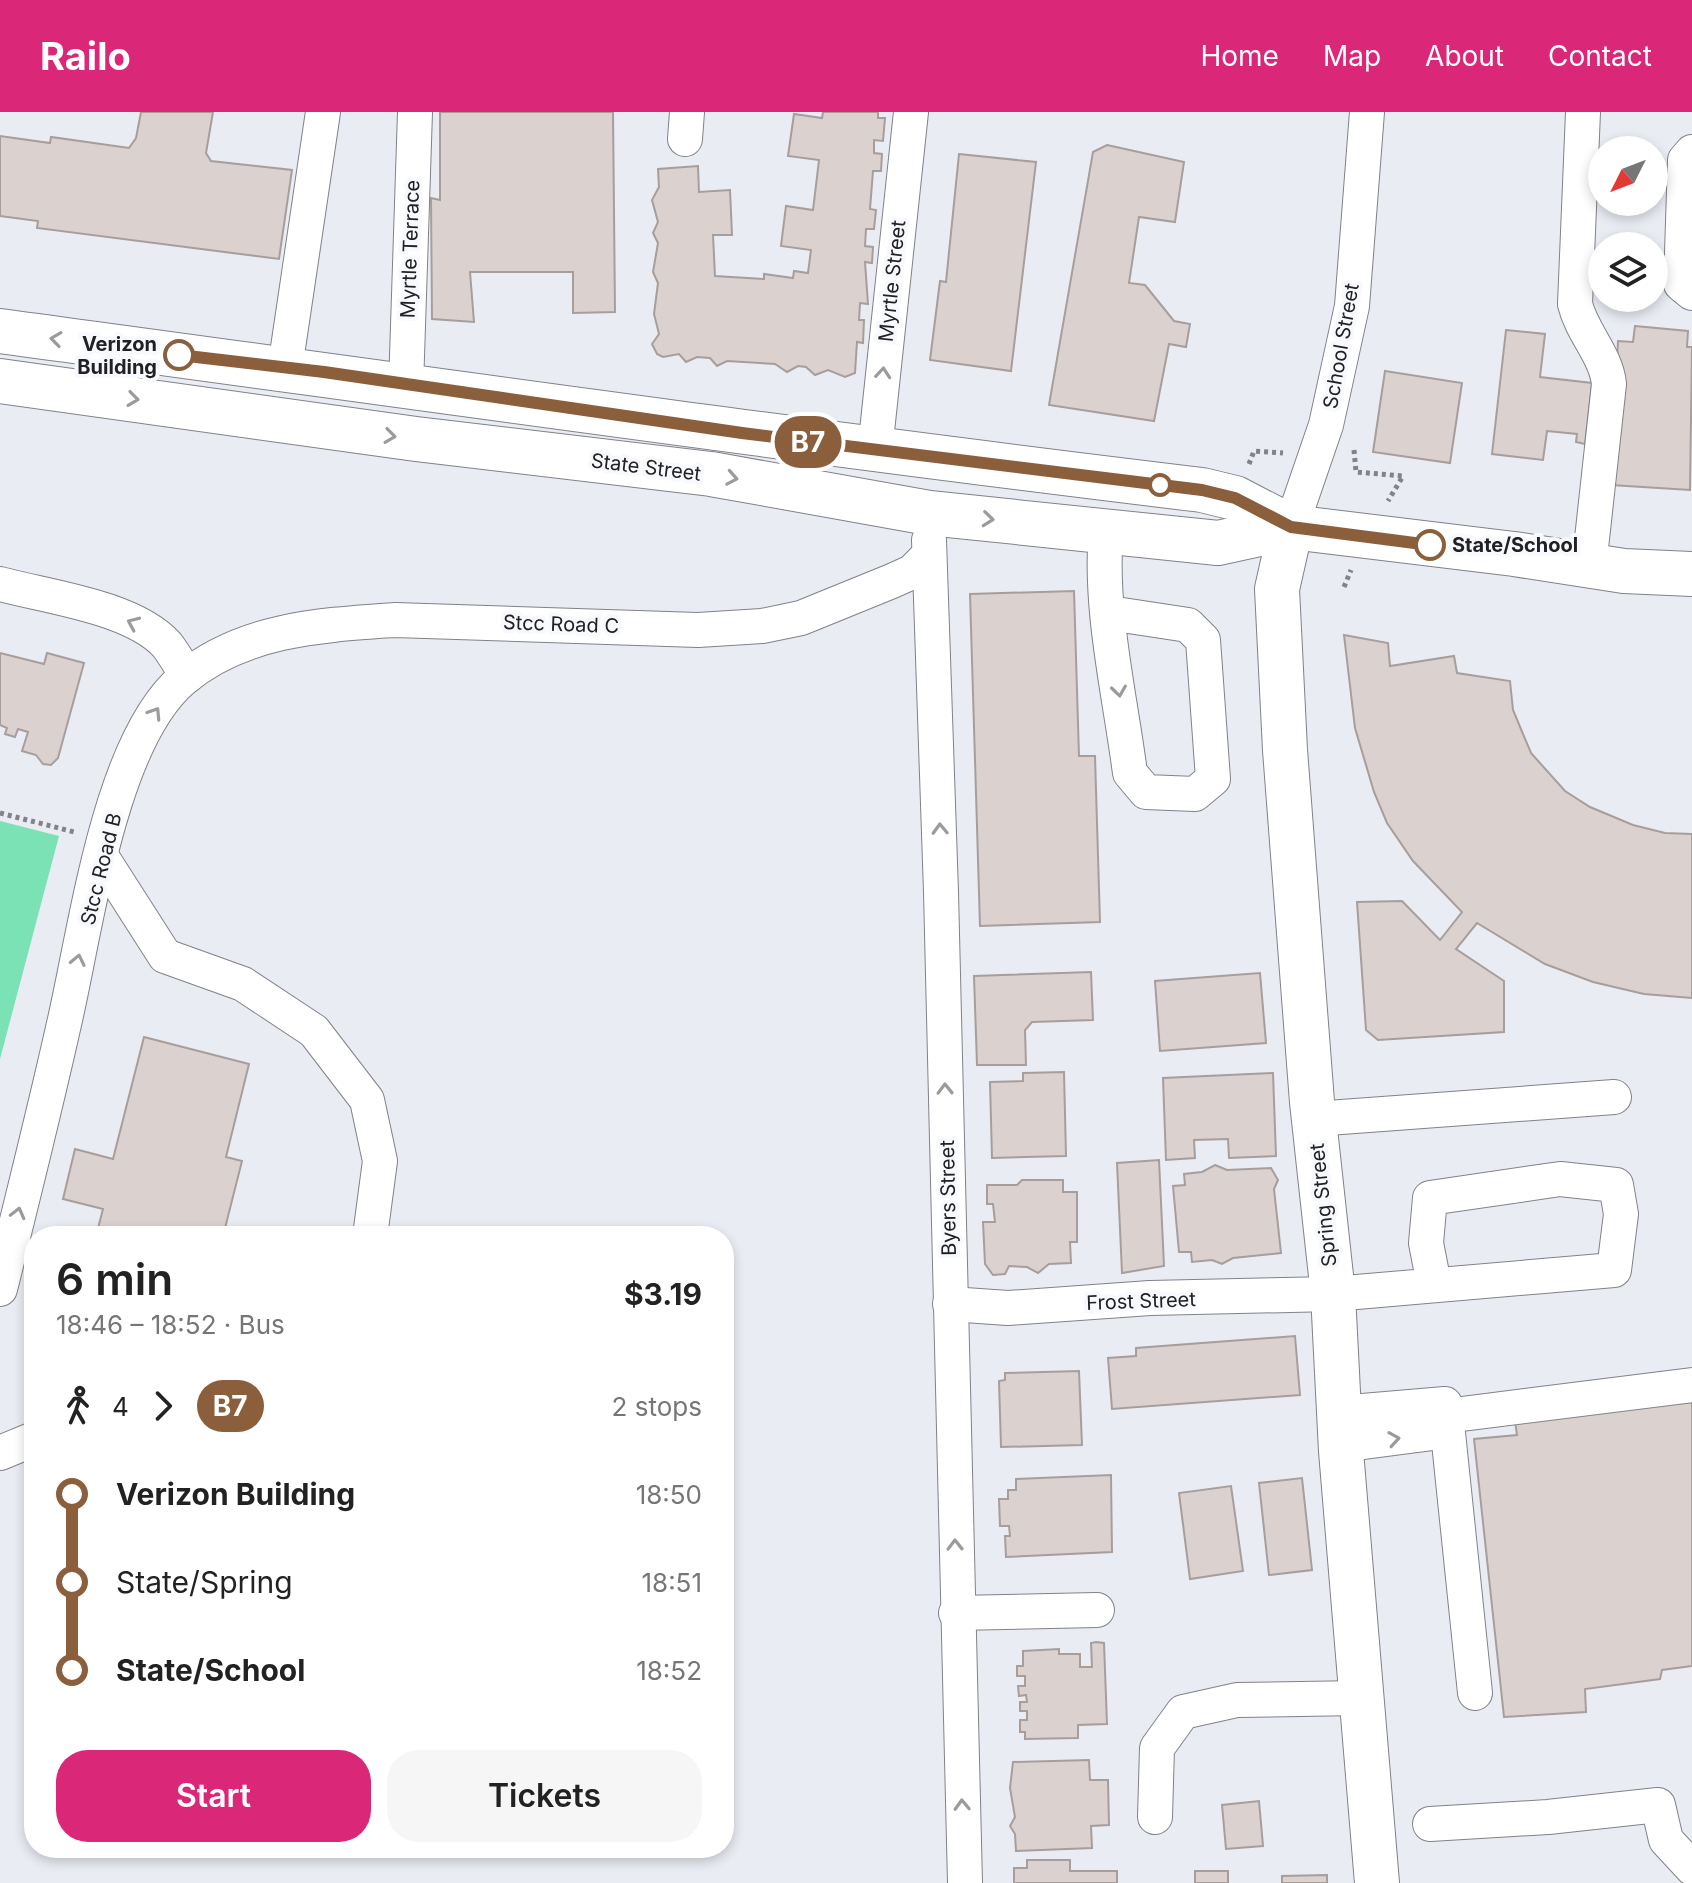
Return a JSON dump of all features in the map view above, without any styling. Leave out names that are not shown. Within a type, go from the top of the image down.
[{"type":"main road","name":"State Street","points":[[0,331],[875,450],[1202,490],[1235,498],[1291,527]]},
{"type":"main road","name":"State Street","points":[[0,381],[400,437],[711,474],[929,534],[1106,531],[1218,543],[1291,527],[1589,566],[1692,574]]},
{"type":"main road","name":"Spring Street","points":[[1291,527],[1277,589],[1297,926],[1333,1294],[1340,1429],[1377,1883]]},
{"type":"street","points":[[285,368],[323,112]]},
{"type":"street","name":"Myrtle Terrace","points":[[406,387],[415,112]]},
{"type":"street","name":"Myrtle Street","points":[[875,450],[911,112]]},
{"type":"street","name":"School Street","points":[[1291,527],[1326,425],[1352,306],[1367,112]]},
{"type":"street","points":[[1583,112],[1575,304],[1580,324],[1608,372],[1609,384],[1589,566]]},
{"type":"street","points":[[1692,152],[1685,160],[1681,284],[1692,293]]},
{"type":"street","points":[[1106,531],[1103,567],[1109,613],[1130,773],[1146,792],[1195,794],[1213,779],[1203,640],[1188,625],[1109,613]]},
{"type":"street","name":"Stcc Road C","points":[[187,676],[247,642],[277,633],[350,623],[395,620],[698,630],[782,623],[912,572],[929,534]]},
{"type":"street","name":"Byers Street","points":[[929,534],[941,860],[956,1613],[965,1883]]},
{"type":"street","points":[[0,584],[102,610],[142,625],[166,644],[187,676]]},
{"type":"street","name":"Stcc Road B","points":[[0,1289],[104,848],[141,736],[160,705],[187,676]]},
{"type":"street","points":[[104,848],[165,956],[243,984],[314,1031],[367,1100],[380,1161],[371,1226]]},
{"type":"street","points":[[1314,1119],[1614,1097]]},
{"type":"street","name":"Frost Street","points":[[950,1304],[1008,1308],[1150,1298],[1333,1294],[1614,1270],[1621,1214],[1616,1185],[1560,1179],[1430,1198],[1426,1243],[1434,1284]]},
{"type":"street","points":[[1340,1429],[1692,1385]]},
{"type":"street","points":[[1446,1417],[1475,1693]]},
{"type":"street","points":[[0,1453],[24,1443]]},
{"type":"street","points":[[956,1613],[1097,1610]]},
{"type":"street","points":[[1155,1817],[1157,1748],[1183,1712],[1237,1700],[1361,1698]]},
{"type":"street","points":[[1430,1824],[1548,1817],[1658,1805],[1666,1840],[1692,1868]]},
{"type":"path","points":[[0,813],[104,848]]},
{"type":"green space","points":[[0,821],[59,836],[0,1059]]},
{"type":"building","points":[[141,112],[213,112],[206,153],[211,161],[292,170],[279,259],[37,228],[38,221],[0,216],[0,136],[50,143],[51,137],[129,148],[136,138]]},
{"type":"building","points":[[440,112],[613,112],[615,312],[573,313],[573,272],[470,272],[474,322],[432,319],[431,198],[440,200]]},
{"type":"building","points":[[823,112],[878,112],[878,118],[885,118],[883,141],[874,140],[874,153],[882,154],[881,171],[873,171],[870,209],[876,210],[874,229],[866,229],[865,246],[873,247],[872,263],[865,262],[868,304],[860,303],[859,320],[864,320],[863,343],[857,342],[855,373],[845,377],[828,370],[815,375],[806,367],[798,366],[787,372],[775,364],[727,361],[717,366],[710,358],[697,357],[686,362],[679,354],[663,357],[657,354],[652,344],[659,334],[654,314],[658,283],[653,272],[658,243],[653,233],[658,222],[652,200],[659,187],[658,169],[698,166],[699,192],[730,190],[732,235],[713,235],[715,276],[764,279],[764,274],[793,278],[794,271],[808,273],[811,250],[781,246],[786,206],[813,210],[819,160],[788,156],[794,114],[822,118]]},
{"type":"building","points":[[1107,145],[1184,162],[1175,222],[1139,217],[1129,283],[1145,285],[1174,321],[1190,324],[1186,347],[1169,344],[1154,421],[1049,405],[1093,152]]},
{"type":"building","points":[[959,154],[1036,162],[1011,371],[930,360],[940,281],[946,282]]},
{"type":"building","points":[[1635,326],[1688,331],[1687,347],[1692,347],[1690,490],[1611,485],[1618,341],[1633,342]]},
{"type":"building","points":[[1506,330],[1545,334],[1540,377],[1592,383],[1585,444],[1576,442],[1577,434],[1547,431],[1543,460],[1492,454]]},
{"type":"building","points":[[1385,371],[1462,383],[1450,463],[1373,452]]},
{"type":"building","points":[[1074,591],[1079,756],[1095,756],[1100,922],[980,926],[970,594]]},
{"type":"building","points":[[1344,635],[1388,643],[1390,666],[1454,656],[1457,673],[1510,681],[1513,710],[1531,753],[1565,791],[1590,807],[1633,825],[1665,833],[1692,834],[1692,998],[1644,994],[1593,982],[1545,964],[1477,923],[1456,949],[1504,981],[1504,1032],[1378,1040],[1366,1030],[1357,902],[1402,901],[1440,940],[1462,912],[1413,861],[1387,823],[1374,792],[1355,728]]},
{"type":"building","points":[[0,653],[44,664],[47,653],[84,663],[58,758],[51,765],[43,764],[36,755],[22,751],[28,732],[18,729],[15,737],[5,734],[7,728],[0,725]]},
{"type":"building","points":[[1091,972],[1093,1020],[1032,1022],[1025,1030],[1026,1065],[977,1065],[974,976]]},
{"type":"building","points":[[1260,973],[1266,1043],[1160,1051],[1155,981]]},
{"type":"building","points":[[144,1037],[249,1064],[226,1157],[242,1161],[226,1226],[99,1226],[103,1209],[63,1199],[75,1149],[113,1159]]},
{"type":"building","points":[[1064,1072],[1066,1156],[992,1158],[990,1082],[1023,1081],[1023,1073]]},
{"type":"building","points":[[1273,1073],[1276,1156],[1229,1158],[1228,1139],[1194,1140],[1195,1158],[1166,1160],[1163,1078]]},
{"type":"building","points":[[1159,1160],[1164,1266],[1122,1273],[1117,1163]]},
{"type":"building","points":[[1215,1165],[1227,1170],[1271,1168],[1278,1180],[1274,1189],[1281,1253],[1233,1258],[1222,1264],[1212,1260],[1192,1262],[1191,1252],[1179,1252],[1173,1186],[1185,1185],[1184,1174],[1202,1172]]},
{"type":"building","points":[[1022,1180],[1063,1180],[1063,1192],[1077,1192],[1077,1242],[1070,1242],[1071,1263],[1049,1264],[1038,1273],[1027,1267],[1009,1266],[1005,1274],[993,1275],[985,1264],[983,1222],[995,1222],[993,1204],[987,1204],[987,1185],[1017,1185]]},
{"type":"building","points":[[1295,1336],[1300,1395],[1112,1409],[1108,1358],[1136,1356],[1136,1348]]},
{"type":"building","points":[[1079,1371],[1082,1445],[1001,1447],[999,1381],[1005,1380],[1005,1373]]},
{"type":"building","points":[[1692,1402],[1692,1666],[1662,1670],[1660,1679],[1585,1689],[1586,1712],[1504,1717],[1474,1439],[1517,1435],[1515,1421]]},
{"type":"building","points":[[1111,1475],[1112,1552],[1006,1557],[1005,1536],[1010,1536],[1009,1526],[1000,1526],[999,1499],[1008,1499],[1008,1490],[1016,1490],[1016,1479]]},
{"type":"building","points":[[1302,1478],[1312,1570],[1269,1575],[1259,1483]]},
{"type":"building","points":[[1231,1486],[1243,1571],[1190,1579],[1179,1493]]},
{"type":"building","points":[[1091,1643],[1104,1643],[1107,1724],[1078,1725],[1078,1738],[1025,1739],[1025,1732],[1020,1732],[1020,1720],[1027,1720],[1027,1711],[1020,1711],[1020,1702],[1027,1702],[1026,1695],[1019,1696],[1018,1686],[1025,1686],[1025,1676],[1017,1676],[1017,1666],[1023,1666],[1023,1651],[1059,1649],[1059,1654],[1080,1654],[1080,1667],[1092,1667]]},
{"type":"building","points":[[1089,1760],[1090,1780],[1108,1780],[1109,1825],[1091,1826],[1092,1848],[1016,1851],[1015,1834],[1010,1826],[1015,1817],[1010,1788],[1013,1762]]},
{"type":"building","points":[[1259,1801],[1263,1846],[1226,1849],[1222,1805]]},
{"type":"building","points":[[1027,1860],[1070,1860],[1070,1871],[1117,1871],[1117,1883],[1014,1883],[1014,1868],[1027,1868]]},
{"type":"building","points":[[1195,1871],[1228,1871],[1228,1883],[1195,1883]]},
{"type":"building","points":[[1327,1875],[1327,1883],[1282,1883],[1282,1876]]},
{"type":"bus line","name":"B7","points":[[179,355],[324,372],[406,387],[742,433],[1202,490],[1235,498],[1291,527],[1430,545]]},
{"type":"place","name":"Verizon Building","points":[[179,355]]},
{"type":"place","name":"State/School","points":[[1430,545]]}]
